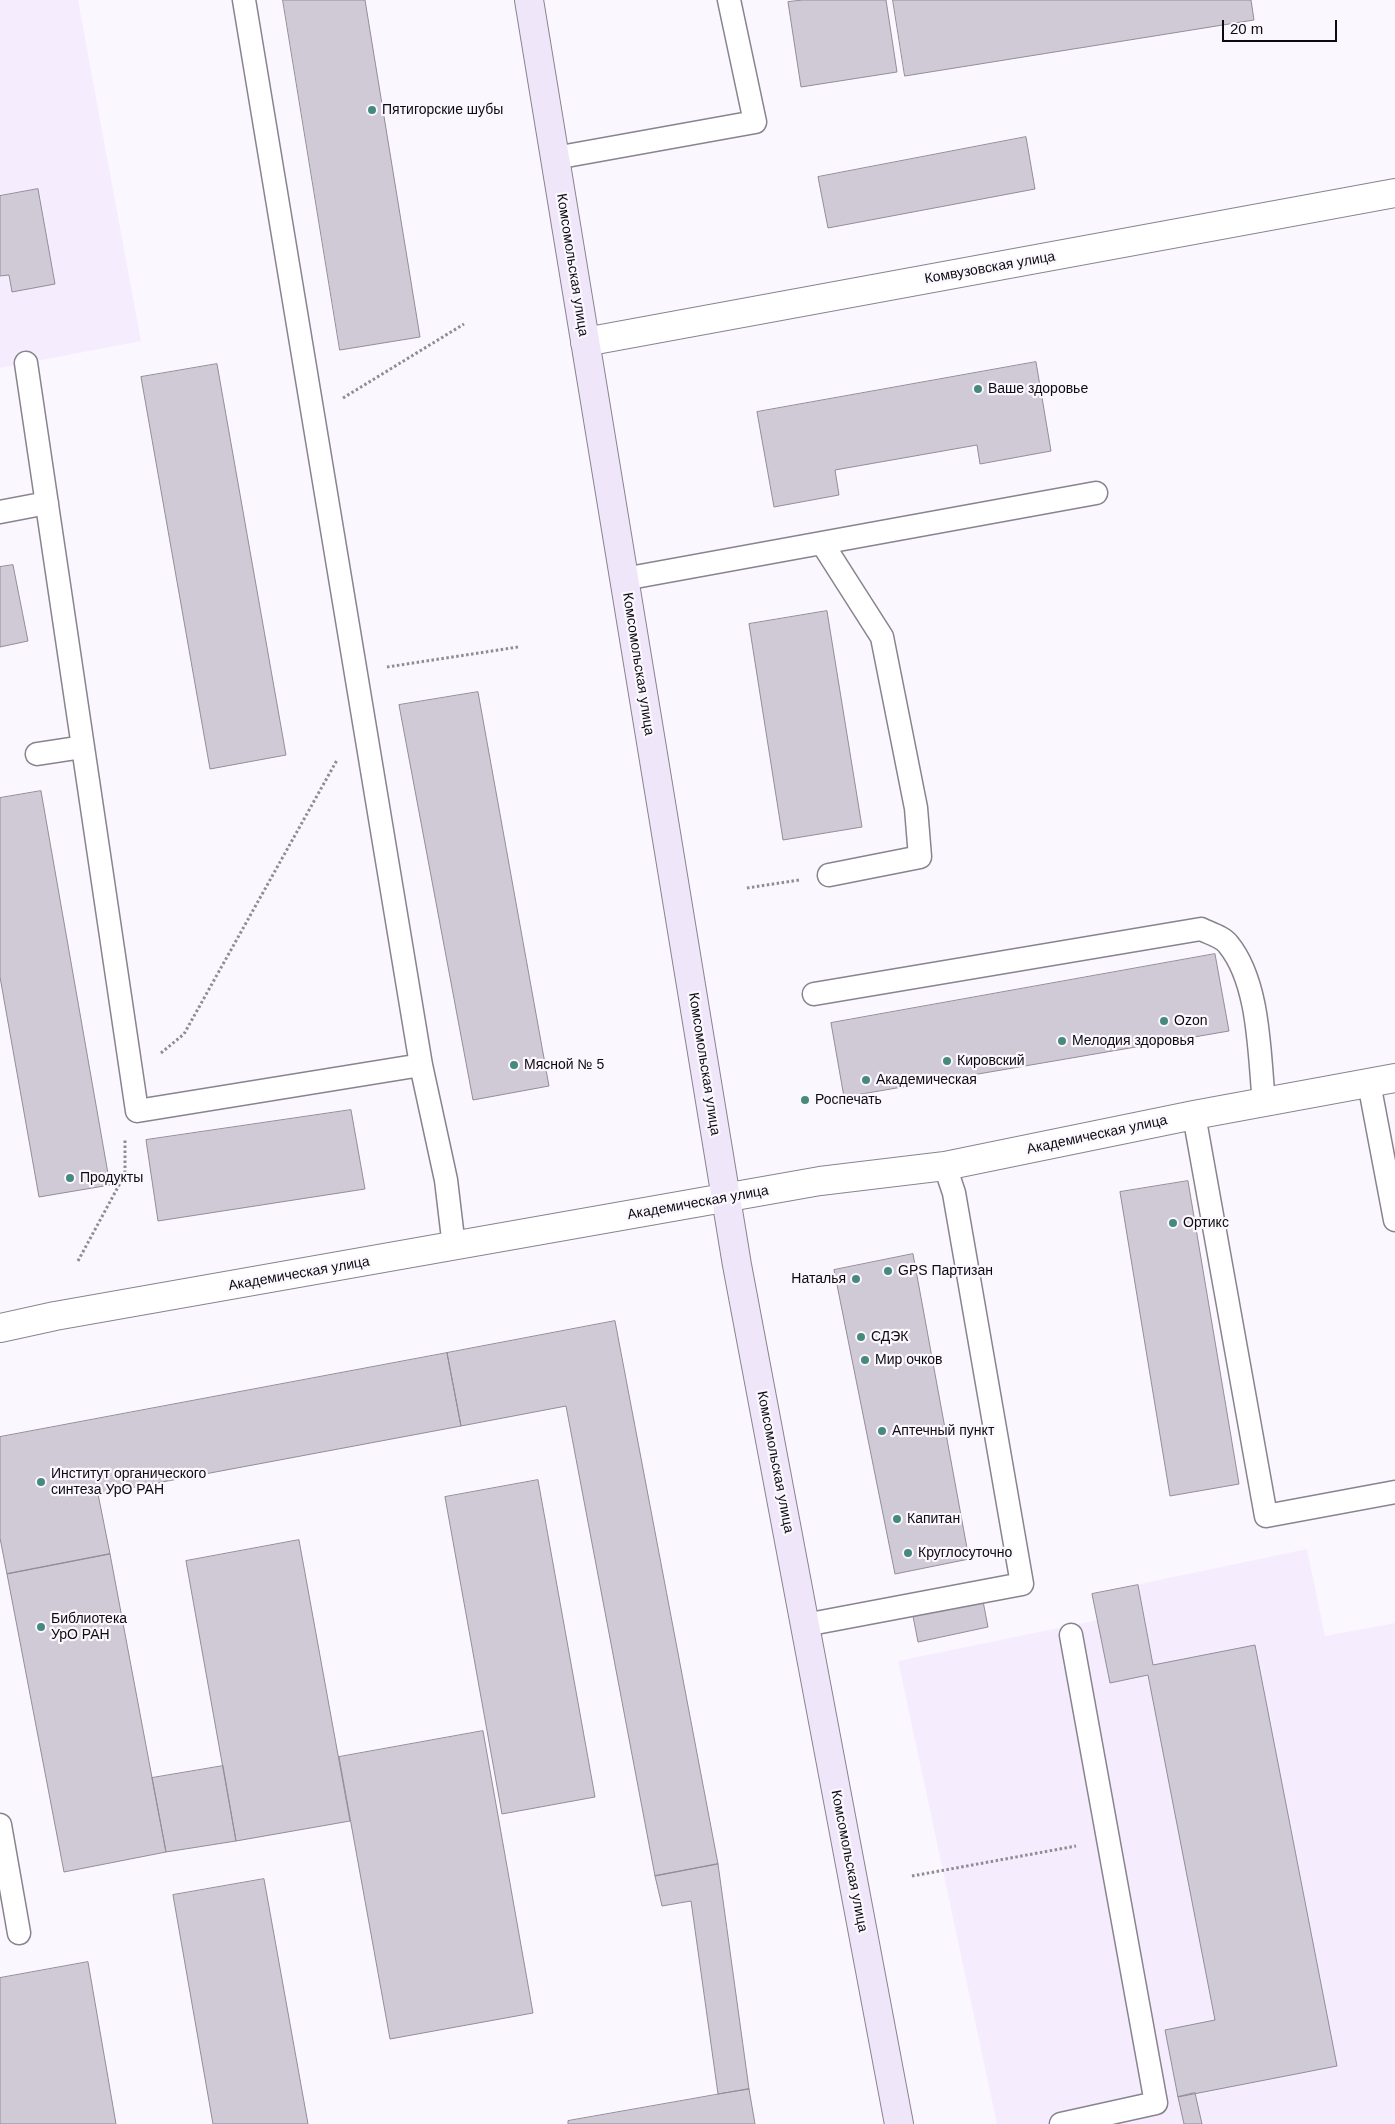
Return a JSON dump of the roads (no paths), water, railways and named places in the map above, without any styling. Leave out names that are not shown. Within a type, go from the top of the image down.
[{"type":"main road","name":"Комсомольская улица","points":[[529,0],[726,1198],[899,2124]]},
{"type":"street","name":"Комвузовская улица","points":[[585,342],[1395,193]]},
{"type":"street","name":"Академическая улица","points":[[0,1328],[55,1316],[820,1181],[945,1166],[1194,1115],[1382,1080]]},
{"type":"lane","points":[[244,0],[421,1066],[446,1180],[454,1247]]},
{"type":"lane","points":[[555,158],[755,122],[729,0]]},
{"type":"lane","points":[[26,363],[137,1111],[421,1066]]},
{"type":"lane","points":[[624,579],[1096,492]]},
{"type":"lane","points":[[0,512],[47,503]]},
{"type":"lane","points":[[822,543],[882,637],[916,808],[920,857],[829,875]]},
{"type":"lane","points":[[37,754],[83,747]]},
{"type":"lane","points":[[814,994],[1201,929],[1227,942],[1245,973],[1253,1000],[1264,1103]]},
{"type":"lane","points":[[1382,1080],[1395,1220]]},
{"type":"lane","points":[[1194,1115],[1266,1516],[1395,1492]]},
{"type":"lane","points":[[805,1625],[1022,1584],[954,1193],[945,1166]]},
{"type":"lane","points":[[1061,2124],[1156,2103],[1071,1635]]},
{"type":"lane","points":[[0,1825],[19,1933]]},
{"type":"place","name":"Пятигорские шубы","points":[[372,110]]},
{"type":"place","name":"Ваше здоровье","points":[[978,389]]},
{"type":"place","name":"Ozon","points":[[1164,1021]]},
{"type":"place","name":"Мелодия здоровья","points":[[1062,1041]]},
{"type":"place","name":"Кировский","points":[[947,1061]]},
{"type":"place","name":"Мясной № 5","points":[[514,1065]]},
{"type":"place","name":"Академическая","points":[[866,1080]]},
{"type":"place","name":"Роспечать","points":[[805,1100]]},
{"type":"place","name":"Продукты","points":[[70,1178]]},
{"type":"place","name":"Ортикс","points":[[1173,1223]]},
{"type":"place","name":"GPS Партизан","points":[[888,1271]]},
{"type":"place","name":"Наталья","points":[[856,1279]]},
{"type":"place","name":"СДЭК","points":[[861,1337]]},
{"type":"place","name":"Мир очков","points":[[865,1360]]},
{"type":"place","name":"Аптечный пункт","points":[[882,1431]]},
{"type":"place","name":"Институт органического синтеза УрО РАН","points":[[41,1482]]},
{"type":"place","name":"Капитан","points":[[897,1519]]},
{"type":"place","name":"Круглосуточно","points":[[908,1553]]},
{"type":"place","name":"Библиотека УрО РАН","points":[[41,1627]]}]
